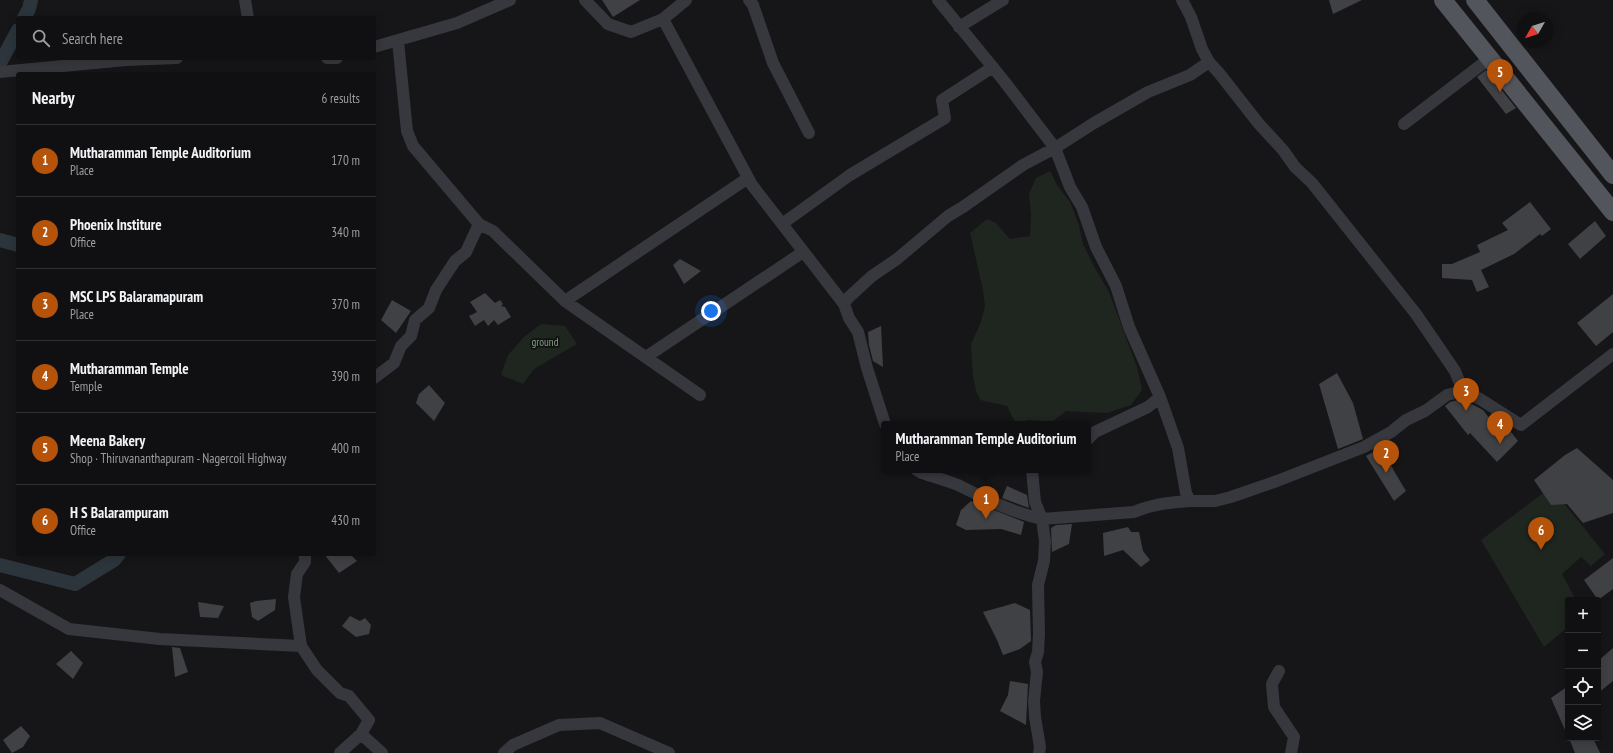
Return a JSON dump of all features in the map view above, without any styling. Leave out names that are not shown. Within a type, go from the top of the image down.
[{"type":"main road","points":[[1443,0],[1613,212]]},
{"type":"main road","points":[[1475,0],[1613,175]]},
{"type":"street","points":[[245,0],[248,16]]},
{"type":"street","points":[[376,46],[457,23],[510,0]]},
{"type":"street","points":[[585,0],[608,24],[631,32],[663,19],[686,0]]},
{"type":"street","points":[[749,0],[753,5],[773,63],[809,133]]},
{"type":"street","points":[[938,0],[1032,116],[1055,148],[1070,187],[1082,207],[1096,247],[1116,286],[1129,327],[1160,397],[1178,448],[1186,493],[1190,501]]},
{"type":"street","points":[[959,27],[1003,0]]},
{"type":"street","points":[[1182,0],[1191,17],[1202,49],[1209,62],[1259,124],[1283,150],[1295,167],[1312,183],[1416,314],[1455,371],[1463,391]]},
{"type":"street","points":[[663,19],[748,178],[844,304],[849,318],[858,332],[866,368],[885,421]]},
{"type":"street","points":[[398,41],[407,130],[413,146],[479,224],[493,231],[566,301],[700,395]]},
{"type":"street","points":[[1404,124],[1490,58]]},
{"type":"street","points":[[0,72],[126,60]]},
{"type":"street","points":[[844,304],[848,298],[872,276],[897,259],[948,216],[1023,165],[1055,148],[1094,123],[1148,92],[1190,75],[1209,62]]},
{"type":"street","points":[[782,224],[850,175],[945,118],[942,100],[993,67]]},
{"type":"street","points":[[566,301],[748,178]]},
{"type":"street","points":[[376,376],[394,363],[401,346],[411,336],[415,320],[429,308],[436,290],[455,261],[466,252],[479,224]]},
{"type":"street","points":[[646,357],[804,252]]},
{"type":"street","points":[[922,473],[961,487],[1020,514],[1042,520],[1134,512],[1146,506],[1170,502],[1215,501],[1231,497],[1348,454],[1391,432],[1406,420],[1425,411],[1447,395],[1463,391],[1480,399],[1521,425],[1613,354]]},
{"type":"street","points":[[1091,436],[1095,432],[1148,407],[1160,397]]},
{"type":"street","points":[[1032,473],[1035,502],[1042,520],[1045,541],[1044,561],[1038,585],[1039,634],[1038,652],[1035,662],[1037,672],[1034,701],[1040,753]]},
{"type":"street","points":[[305,556],[305,562],[297,574],[294,597],[300,646],[317,670],[340,693],[350,696],[369,720],[361,734],[340,753]]},
{"type":"street","points":[[0,590],[69,629],[160,639],[300,646]]},
{"type":"street","points":[[1278,671],[1272,684],[1274,707],[1294,737],[1291,753]]},
{"type":"street","points":[[504,753],[513,745],[559,725],[600,723],[669,753]]},
{"type":"street","points":[[361,734],[382,753]]},
{"type":"green space","points":[[1050,171],[1057,185],[1070,202],[1079,225],[1083,244],[1109,292],[1137,367],[1142,390],[1131,405],[1107,413],[1066,411],[1053,421],[1014,421],[1007,406],[980,400],[977,394],[973,377],[971,344],[981,322],[985,306],[983,290],[970,233],[987,219],[996,223],[1010,239],[1030,236],[1031,215],[1029,194],[1036,178]]},
{"type":"green space","name":"ground","points":[[541,324],[565,326],[577,344],[534,369],[523,384],[501,375],[508,355],[524,337]]},
{"type":"green space","points":[[1551,487],[1605,554],[1591,566],[1581,557],[1562,574],[1574,597],[1565,597],[1565,630],[1544,647],[1481,540]]},
{"type":"building","points":[[602,0],[640,0],[613,17]]},
{"type":"building","points":[[1329,0],[1362,0],[1333,14]]},
{"type":"building","points":[[1486,70],[1516,108],[1506,114],[1477,77]]},
{"type":"building","points":[[1530,202],[1551,229],[1542,236],[1540,234],[1514,254],[1481,270],[1489,287],[1477,292],[1472,280],[1442,278],[1442,264],[1452,264],[1480,252],[1477,245],[1508,230],[1502,223]]},
{"type":"building","points":[[1595,221],[1606,236],[1580,259],[1568,244]]},
{"type":"building","points":[[680,259],[701,271],[684,284],[673,265]]},
{"type":"building","points":[[485,293],[495,303],[500,300],[503,304],[501,306],[505,307],[511,317],[498,325],[494,320],[488,326],[484,320],[475,326],[469,316],[477,312],[470,302]]},
{"type":"building","points":[[1613,294],[1613,332],[1596,346],[1577,323]]},
{"type":"building","points":[[392,300],[411,311],[396,333],[381,320]]},
{"type":"building","points":[[881,326],[883,367],[873,361],[869,345],[868,332]]},
{"type":"building","points":[[1337,373],[1353,403],[1363,439],[1338,449],[1319,384]]},
{"type":"building","points":[[429,385],[445,403],[434,421],[416,403],[419,394]]},
{"type":"building","points":[[1462,399],[1483,410],[1494,424],[1504,423],[1518,441],[1497,462],[1470,433],[1468,435],[1445,406],[1450,402]]},
{"type":"building","points":[[1382,447],[1406,491],[1394,501],[1366,456]]},
{"type":"building","points":[[1577,448],[1613,480],[1613,513],[1583,523],[1567,504],[1551,505],[1534,480],[1565,455]]},
{"type":"building","points":[[1007,486],[1027,495],[1029,508],[1002,498]]},
{"type":"building","points":[[971,501],[1024,522],[1021,535],[1001,529],[966,530],[956,525],[961,510]]},
{"type":"building","points":[[1072,524],[1069,544],[1052,552],[1051,528],[1056,525]]},
{"type":"building","points":[[1128,527],[1131,532],[1139,532],[1143,551],[1150,560],[1141,567],[1123,550],[1104,556],[1103,533]]},
{"type":"building","points":[[326,556],[352,556],[357,561],[339,573]]},
{"type":"building","points":[[1613,558],[1613,589],[1601,598],[1596,597],[1584,580]]},
{"type":"building","points":[[276,599],[275,610],[258,621],[252,617],[250,603]]},
{"type":"building","points":[[198,602],[224,606],[218,618],[200,617]]},
{"type":"building","points":[[1015,603],[1030,610],[1031,641],[1020,649],[1003,655],[983,612]]},
{"type":"building","points":[[350,616],[360,621],[365,618],[371,625],[369,634],[356,637],[342,626]]},
{"type":"building","points":[[172,647],[180,648],[188,672],[175,677]]},
{"type":"building","points":[[1613,648],[1613,681],[1601,691],[1601,669],[1601,658]]},
{"type":"building","points":[[71,651],[83,663],[73,679],[56,664]]},
{"type":"building","points":[[1010,681],[1028,684],[1026,725],[1000,711],[1008,695]]},
{"type":"building","points":[[1565,688],[1565,730],[1551,698]]},
{"type":"building","points":[[21,726],[30,736],[23,747],[12,753],[3,740]]},
{"type":"building","points":[[1570,741],[1594,741],[1600,753],[1575,753]]},
{"type":"waterway","points":[[25,16],[29,9],[31,0]]},
{"type":"waterway","points":[[0,63],[16,34]]},
{"type":"waterway","points":[[0,240],[16,244]]},
{"type":"waterway","points":[[0,565],[75,584],[114,560],[117,556]]},
{"type":"place","name":"Meena Bakery","points":[[1500,92]]},
{"type":"place","name":"MSC LPS Balaramapuram","points":[[1466,411]]},
{"type":"place","name":"Mutharamman Temple","points":[[1500,444]]},
{"type":"place","name":"Phoenix Institure","points":[[1386,473]]},
{"type":"place","name":"Mutharamman Temple Auditorium","points":[[986,519]]},
{"type":"place","name":"H S Balarampuram","points":[[1541,550]]}]
